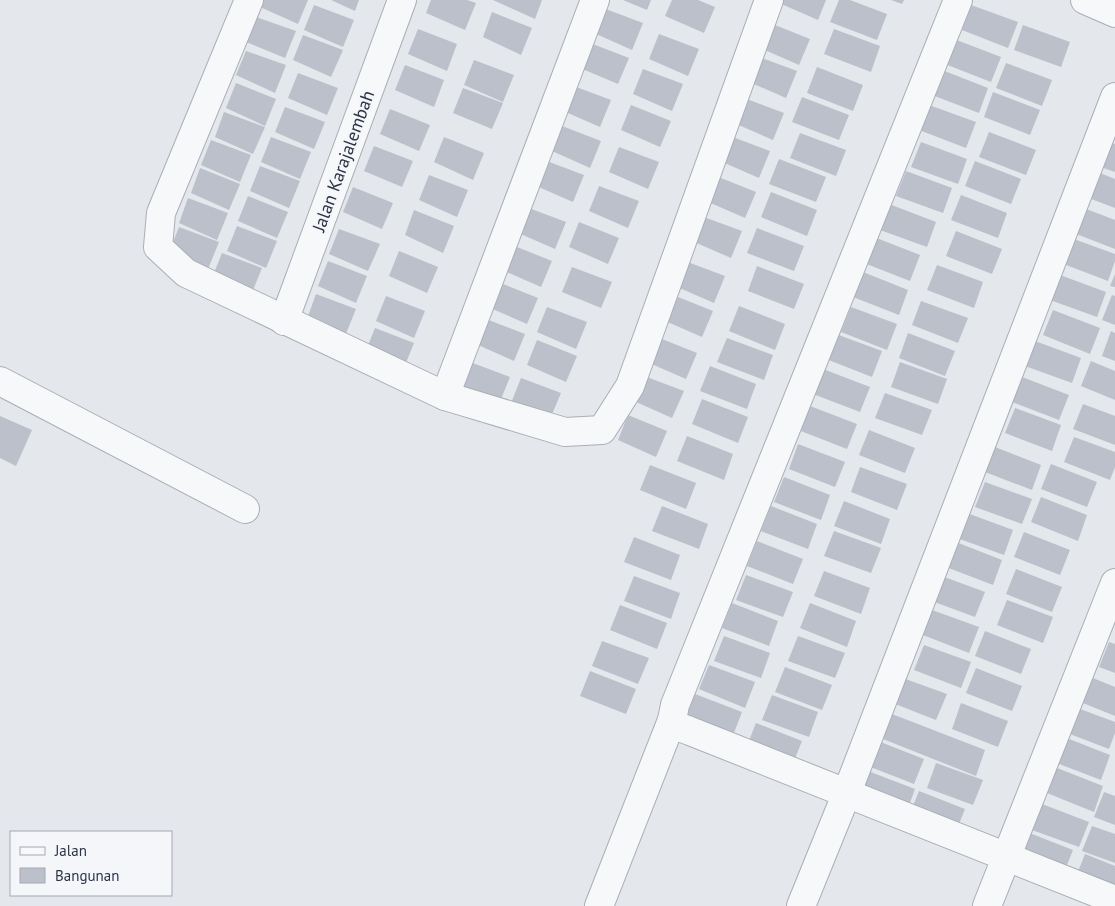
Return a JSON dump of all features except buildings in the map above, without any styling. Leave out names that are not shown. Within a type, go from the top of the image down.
[{"type":"street","points":[[248,0],[161,213],[158,247],[186,273],[284,322],[445,396],[566,432],[602,430],[630,386],[769,0]]},
{"type":"street","name":"Jalan Karajalembah","points":[[284,322],[402,0]]},
{"type":"street","points":[[445,396],[595,0]]},
{"type":"street","points":[[599,906],[672,720],[676,705],[958,0]]},
{"type":"street","points":[[1085,0],[1115,13]]},
{"type":"street","points":[[801,906],[846,795],[1115,97]]},
{"type":"street","points":[[0,381],[245,509]]},
{"type":"street","points":[[987,906],[1115,583]]},
{"type":"street","points":[[672,720],[685,729],[846,795],[1115,900]]}]
